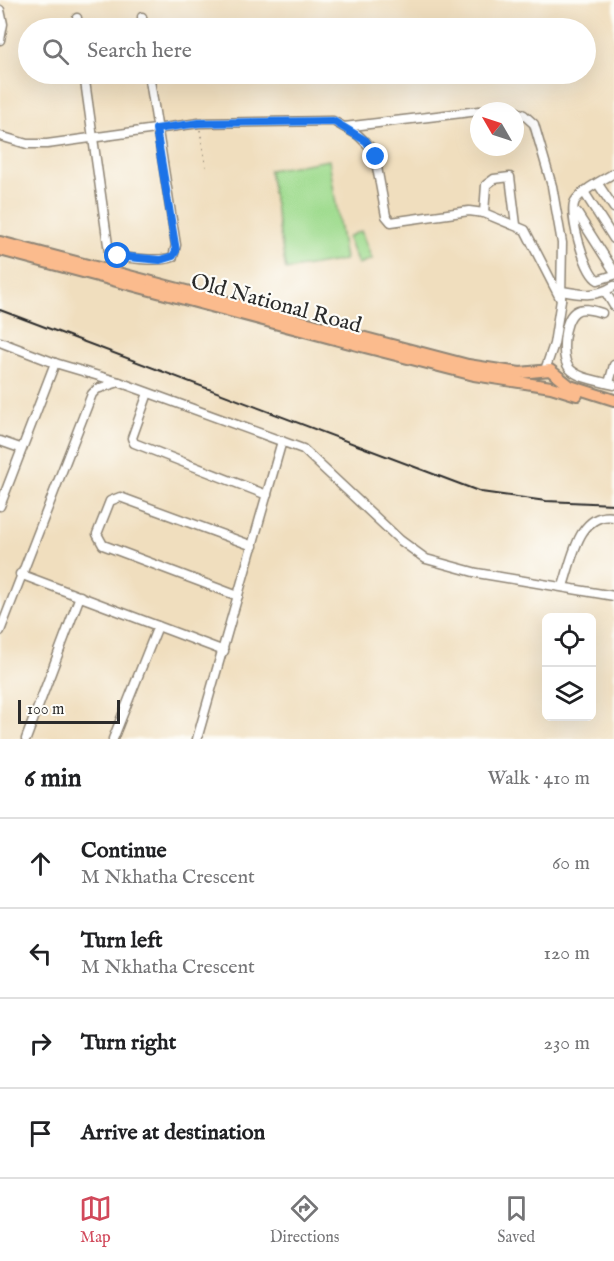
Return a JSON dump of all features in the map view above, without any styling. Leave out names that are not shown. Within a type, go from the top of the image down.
[{"type":"main road","name":"Old National Road","points":[[0,242],[458,362],[519,373],[549,372]]},
{"type":"main road","name":"Old National Road","points":[[0,250],[474,375],[547,387],[614,407]]},
{"type":"main road","points":[[547,387],[539,380],[549,372],[577,389],[614,400]]},
{"type":"street","points":[[0,10],[3,24],[0,40]]},
{"type":"street","points":[[85,84],[109,252],[118,256],[169,259],[173,256],[176,245],[150,84]]},
{"type":"street","points":[[344,127],[470,112]]},
{"type":"street","points":[[524,115],[534,124],[547,166],[562,243],[562,296],[549,372]]},
{"type":"street","points":[[0,136],[34,144],[199,123],[333,121],[366,141],[374,151],[386,216],[391,222],[458,211],[484,213],[516,225],[527,234],[562,296]]},
{"type":"street","points":[[613,176],[584,192],[576,199],[573,208],[581,250],[589,271],[598,280],[614,275]]},
{"type":"street","points":[[484,213],[486,184],[494,179],[510,177],[516,225]]},
{"type":"street","points":[[598,184],[614,208]]},
{"type":"street","points":[[584,192],[614,239]]},
{"type":"street","points":[[573,208],[614,271]]},
{"type":"street","points":[[562,296],[584,295],[604,291],[614,286]]},
{"type":"street","points":[[604,291],[614,306]]},
{"type":"street","points":[[603,312],[582,309],[575,311],[568,323],[564,354],[566,363],[572,371],[611,384],[614,365]]},
{"type":"street","points":[[0,342],[282,441],[313,456],[400,540],[426,559],[477,573],[614,596]]},
{"type":"street","points":[[0,506],[20,448],[55,363]]},
{"type":"street","points":[[0,631],[20,574],[92,394],[97,389],[119,382]]},
{"type":"street","points":[[148,393],[132,438],[136,445],[267,495]]},
{"type":"street","points":[[0,441],[20,448]]},
{"type":"street","points":[[197,739],[224,651],[282,441]]},
{"type":"street","points":[[238,596],[103,545],[98,534],[110,501],[120,497],[253,546]]},
{"type":"street","points":[[563,586],[583,531],[600,517],[614,518]]},
{"type":"street","points":[[20,574],[224,651]]},
{"type":"street","points":[[26,739],[80,596]]},
{"type":"street","points":[[113,739],[158,626]]},
{"type":"path","points":[[199,123],[206,168]]},
{"type":"green space","points":[[329,160],[345,260],[286,270],[269,170]]},
{"type":"green space","points":[[361,231],[372,259],[358,264],[347,237]]},
{"type":"railway","points":[[0,310],[481,492],[546,501],[614,504]]},
{"type":"route","points":[[118,256],[164,260],[169,259],[176,251],[156,129],[199,123],[333,121],[366,141],[376,157]]}]
